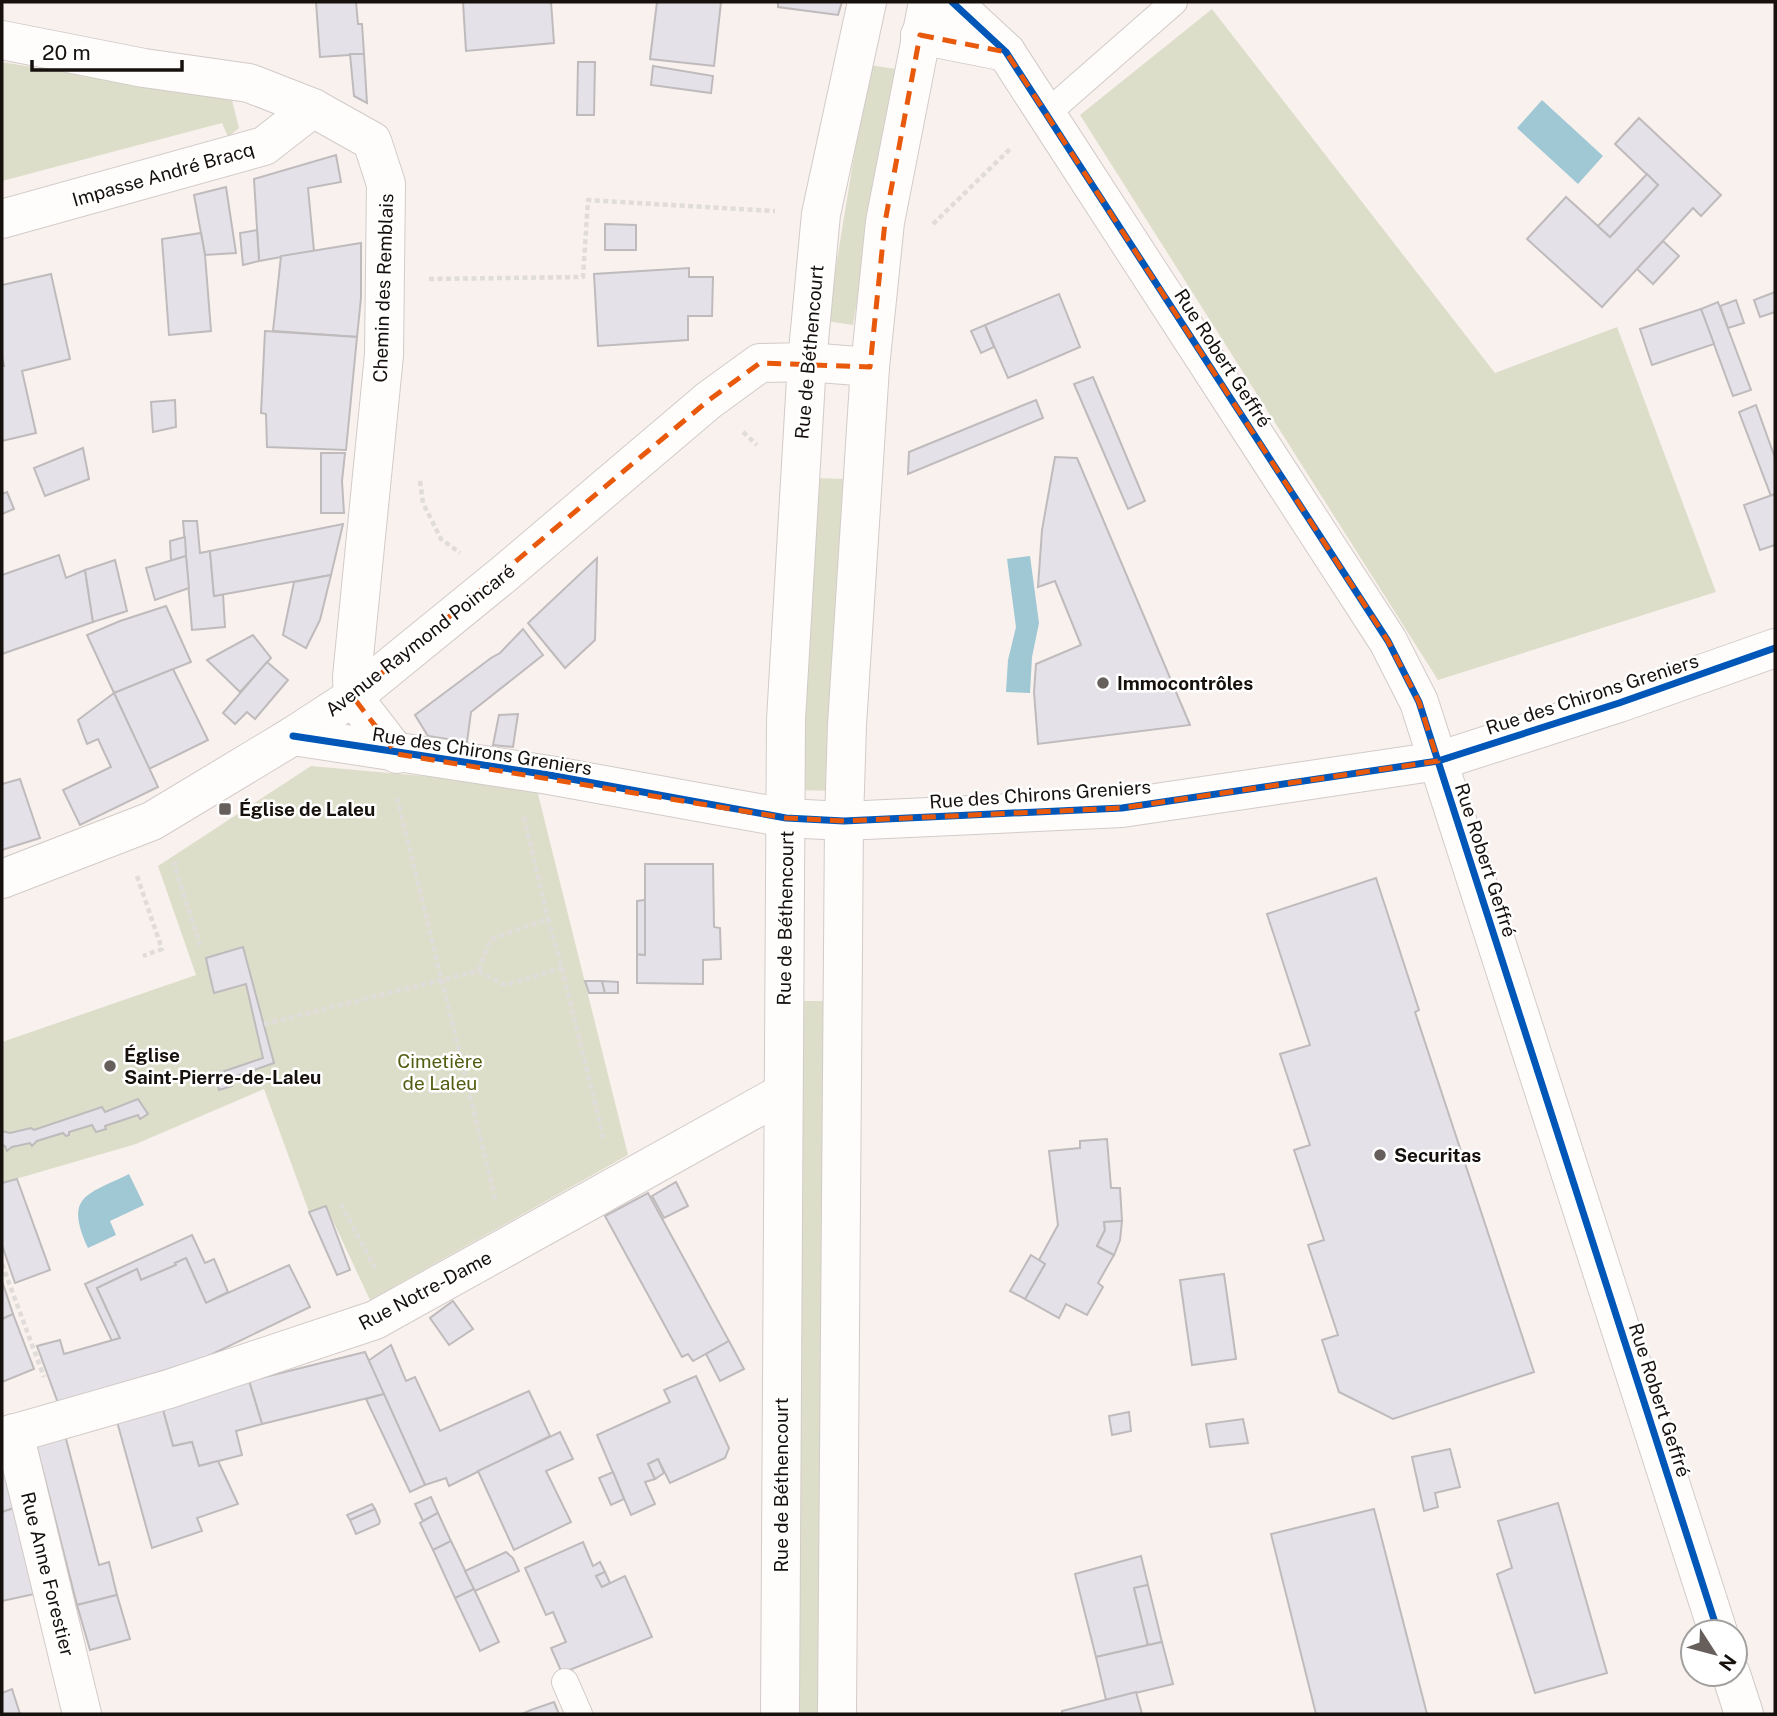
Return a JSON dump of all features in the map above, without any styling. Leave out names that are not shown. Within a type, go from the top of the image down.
[{"type":"street","name":"Rue de Béthencourt","points":[[780,1714],[786,720],[807,362],[821,214],[866,2]]},
{"type":"street","points":[[896,2],[924,19],[1006,52]]},
{"type":"street","name":"Rue Robert Geffré","points":[[952,2],[1006,52],[1388,641],[1419,702],[1713,1618]]},
{"type":"street","points":[[837,1714],[847,725],[870,367],[885,222],[924,19]]},
{"type":"street","name":"Chemin des Remblais","points":[[2,40],[144,68],[249,83],[313,107],[372,141],[386,184],[384,355],[352,677],[353,697]]},
{"type":"street","name":"Impasse André Bracq","points":[[2,219],[264,146],[313,107]]},
{"type":"street","name":"Avenue Raymond Poincaré","points":[[2,879],[152,821],[353,697],[504,574],[709,400],[760,363],[807,362],[870,367]]},
{"type":"street","name":"Rue des Chirons Greniers","points":[[293,736],[397,754],[549,775],[786,818],[844,821],[1122,808],[1438,761],[1619,703],[1775,648]]},
{"type":"street","name":"Rue des Chirons Greniers","points":[[353,697],[397,754]]},
{"type":"street","name":"Rue Notre-Dame","points":[[8,1435],[169,1389],[376,1320],[783,1093]]},
{"type":"street","name":"Rue Anne Forestier","points":[[8,1435],[82,1714]]},
{"type":"street","points":[[1736,1688],[1744,1714]]},
{"type":"lane","points":[[1045,115],[1174,2]]},
{"type":"lane","points":[[565,1682],[579,1714]]},
{"type":"path","points":[[885,222],[932,225],[1045,115]]},
{"type":"path","points":[[428,279],[583,277],[588,200],[821,214]]},
{"type":"path","points":[[397,754],[391,773],[498,1206]]},
{"type":"path","points":[[523,812],[605,1146]]},
{"type":"path","points":[[186,857],[174,864],[200,945]]},
{"type":"path","points":[[144,956],[162,949],[145,900]]},
{"type":"path","points":[[478,971],[491,939],[548,919]]},
{"type":"path","points":[[264,1024],[478,971],[505,985],[562,968]]},
{"type":"path","points":[[341,1203],[379,1275]]},
{"type":"path","points":[[2,1264],[61,1421]]},
{"type":"highlighted area","points":[[920,35],[1006,52],[1388,641],[1419,702],[1438,761],[1122,808],[844,821],[786,818],[397,754],[353,697],[709,400],[760,363],[870,367],[885,222]]},
{"type":"green space","points":[[1212,9],[1495,373],[1617,327],[1716,592],[1438,680],[1080,115]]},
{"type":"green space","points":[[2,62],[232,100],[239,128],[228,137],[222,123],[2,181]]},
{"type":"green space","points":[[869,65],[896,69],[853,325],[827,321]]},
{"type":"green space","points":[[814,478],[846,479],[831,791],[799,790]]},
{"type":"green space","name":"Cimetière de Laleu","points":[[311,766],[536,786],[628,1155],[370,1300],[326,1206],[309,1212],[264,1089],[136,1144],[2,1183],[2,1042],[196,975],[158,866]]},
{"type":"green space","points":[[799,1001],[827,1001],[822,1714],[793,1714]]},
{"type":"water","points":[[1542,100],[1603,156],[1578,184],[1517,128]]},
{"type":"water","points":[[1030,556],[1039,623],[1032,657],[1030,693],[1006,692],[1008,660],[1016,627],[1007,559]]},
{"type":"water","points":[[129,1174],[144,1205],[110,1221],[116,1235],[88,1248],[78,1217],[79,1207],[91,1193]]},
{"type":"building","points":[[316,2],[356,2],[358,24],[362,24],[364,54],[320,57]]},
{"type":"building","points":[[463,2],[551,2],[554,43],[466,51]]},
{"type":"building","points":[[657,2],[721,2],[714,66],[650,59]]},
{"type":"building","points":[[778,2],[842,2],[838,15],[778,7]]},
{"type":"building","points":[[350,54],[364,54],[367,103],[354,96]]},
{"type":"building","points":[[578,62],[595,62],[594,115],[577,115]]},
{"type":"building","points":[[653,66],[713,76],[711,93],[651,85]]},
{"type":"building","points":[[1639,118],[1721,195],[1701,216],[1693,208],[1602,307],[1527,239],[1566,197],[1610,237],[1658,185],[1615,144]]},
{"type":"building","points":[[336,155],[341,182],[308,188],[314,251],[259,261],[254,179]]},
{"type":"building","points":[[1647,174],[1658,185],[1610,237],[1598,226]]},
{"type":"building","points":[[226,187],[236,253],[205,255],[194,195]]},
{"type":"building","points":[[605,224],[636,225],[636,250],[605,250]]},
{"type":"building","points":[[257,230],[259,261],[243,265],[240,233]]},
{"type":"building","points":[[201,233],[211,331],[169,335],[162,239]]},
{"type":"building","points":[[1663,241],[1679,256],[1653,284],[1637,269]]},
{"type":"building","points":[[361,243],[361,298],[357,337],[273,331],[281,256]]},
{"type":"building","points":[[689,268],[689,277],[713,277],[712,316],[688,316],[688,340],[598,346],[594,274]]},
{"type":"building","points":[[51,274],[70,359],[22,371],[36,433],[2,441],[2,285]]},
{"type":"building","points":[[1775,292],[1775,312],[1760,317],[1754,300]]},
{"type":"building","points":[[1059,294],[1080,347],[1008,378],[985,325]]},
{"type":"building","points":[[1736,300],[1744,323],[1728,328],[1720,306]]},
{"type":"building","points":[[1718,302],[1751,390],[1733,396],[1701,309]]},
{"type":"building","points":[[1701,309],[1714,344],[1652,365],[1640,329]]},
{"type":"building","points":[[985,325],[994,347],[981,353],[971,331]]},
{"type":"building","points":[[265,331],[357,337],[346,450],[267,447],[266,414],[261,413]]},
{"type":"building","points":[[1093,377],[1145,501],[1128,509],[1074,384]]},
{"type":"building","points":[[175,400],[176,427],[153,432],[151,402]]},
{"type":"building","points":[[1036,400],[1043,418],[908,474],[909,452]]},
{"type":"building","points":[[1756,405],[1775,458],[1775,494],[1771,496],[1739,412]]},
{"type":"building","points":[[83,448],[89,479],[45,496],[34,468]]},
{"type":"building","points":[[321,453],[345,453],[342,481],[344,513],[321,513]]},
{"type":"building","points":[[1055,457],[1077,458],[1190,725],[1038,744],[1034,692],[1036,664],[1081,645],[1055,581],[1038,587],[1042,530]]},
{"type":"building","points":[[7,492],[14,509],[2,514],[2,494]]},
{"type":"building","points":[[1775,494],[1775,545],[1760,550],[1744,505]]},
{"type":"building","points":[[183,521],[197,521],[200,553],[210,551],[214,596],[223,594],[225,627],[192,630]]},
{"type":"building","points":[[343,524],[331,575],[214,596],[210,551]]},
{"type":"building","points":[[185,537],[186,556],[171,561],[170,541]]},
{"type":"building","points":[[59,555],[66,578],[85,570],[93,622],[2,654],[2,575]]},
{"type":"building","points":[[186,556],[189,588],[155,600],[146,568]]},
{"type":"building","points":[[597,558],[595,640],[565,668],[528,623]]},
{"type":"building","points":[[115,560],[127,611],[93,622],[85,570]]},
{"type":"building","points":[[331,575],[320,620],[306,648],[283,635],[294,582]]},
{"type":"building","points":[[166,606],[191,662],[114,693],[87,635]]},
{"type":"building","points":[[523,629],[543,655],[471,712],[467,742],[428,736],[415,715],[500,653]]},
{"type":"building","points":[[253,635],[271,658],[240,692],[207,660]]},
{"type":"building","points":[[267,662],[288,680],[255,719],[247,712],[235,724],[223,713]]},
{"type":"building","points":[[173,669],[208,740],[149,769],[114,693]]},
{"type":"building","points":[[114,693],[158,787],[80,825],[63,790],[111,767],[98,739],[87,744],[78,720]]},
{"type":"building","points":[[518,714],[513,747],[493,745],[499,715]]},
{"type":"building","points":[[20,779],[40,838],[2,850],[2,784]]},
{"type":"building","points":[[645,864],[713,864],[714,927],[720,928],[721,959],[703,960],[703,984],[637,983],[637,954],[645,955]]},
{"type":"building","points":[[1376,878],[1419,1010],[1415,1012],[1534,1372],[1393,1419],[1339,1392],[1322,1340],[1338,1335],[1308,1245],[1324,1240],[1294,1150],[1310,1145],[1280,1054],[1310,1045],[1267,914]]},
{"type":"building","points":[[645,900],[645,955],[637,954],[637,901]]},
{"type":"building","points":[[243,947],[274,1063],[231,1078],[232,1086],[219,1090],[216,1074],[263,1058],[246,984],[214,993],[206,958]]},
{"type":"building","points":[[585,981],[602,981],[605,993],[589,993]]},
{"type":"building","points":[[602,981],[618,982],[618,993],[605,993]]},
{"type":"building","points":[[138,1099],[148,1114],[140,1119],[138,1115],[105,1126],[106,1129],[96,1132],[92,1125],[69,1132],[66,1136],[63,1133],[37,1141],[32,1146],[30,1143],[12,1147],[7,1151],[2,1145],[2,1131],[10,1133],[31,1128],[34,1130],[102,1107],[105,1112]]},
{"type":"building","points":[[1107,1139],[1111,1188],[1120,1188],[1122,1221],[1104,1222],[1105,1230],[1097,1246],[1114,1255],[1098,1283],[1103,1287],[1087,1315],[1066,1304],[1059,1318],[1025,1299],[1045,1264],[1039,1260],[1058,1225],[1049,1151],[1080,1148],[1080,1141]]},
{"type":"building","points":[[17,1179],[50,1270],[15,1283],[2,1245],[2,1183]]},
{"type":"building","points":[[676,1182],[688,1206],[664,1218],[652,1196]]},
{"type":"building","points":[[648,1193],[729,1341],[693,1361],[688,1354],[682,1357],[605,1216]]},
{"type":"building","points":[[326,1206],[350,1270],[337,1275],[309,1212]]},
{"type":"building","points":[[1122,1221],[1120,1240],[1114,1255],[1097,1246],[1105,1230],[1104,1222]]},
{"type":"building","points":[[192,1235],[205,1263],[214,1259],[228,1292],[206,1303],[186,1258],[141,1280],[137,1269],[97,1288],[120,1338],[112,1341],[85,1284]]},
{"type":"building","points":[[1031,1255],[1045,1264],[1025,1299],[1010,1291]]},
{"type":"building","points":[[186,1258],[206,1303],[289,1265],[310,1307],[202,1359],[58,1403],[37,1346],[60,1340],[64,1354],[120,1338],[97,1288],[137,1269],[141,1280]]},
{"type":"building","points":[[1224,1274],[1236,1359],[1192,1365],[1180,1280]]},
{"type":"building","points":[[2,1281],[13,1314],[2,1319]]},
{"type":"building","points":[[453,1301],[473,1329],[449,1345],[430,1318]]},
{"type":"building","points":[[13,1314],[34,1369],[2,1382],[2,1319]]},
{"type":"building","points":[[729,1341],[744,1369],[720,1381],[706,1354]]},
{"type":"building","points":[[391,1345],[406,1381],[415,1377],[440,1431],[529,1391],[550,1436],[449,1486],[446,1478],[425,1485],[368,1361]]},
{"type":"building","points":[[365,1352],[384,1394],[262,1424],[249,1381]]},
{"type":"building","points":[[696,1376],[729,1448],[725,1458],[670,1483],[658,1459],[648,1464],[655,1479],[645,1482],[655,1504],[631,1515],[597,1435],[670,1402],[664,1390]]},
{"type":"building","points":[[249,1381],[262,1424],[236,1431],[242,1455],[199,1466],[192,1442],[173,1446],[161,1403]]},
{"type":"building","points":[[384,1394],[425,1485],[410,1492],[366,1399]]},
{"type":"building","points":[[161,1403],[173,1446],[192,1442],[199,1466],[218,1461],[238,1504],[197,1518],[202,1531],[152,1548],[116,1418]]},
{"type":"building","points":[[1129,1412],[1131,1431],[1112,1435],[1109,1416]]},
{"type":"building","points":[[1243,1419],[1248,1443],[1210,1447],[1206,1424]]},
{"type":"building","points":[[560,1432],[573,1459],[546,1471],[571,1522],[514,1550],[478,1471]]},
{"type":"building","points":[[65,1435],[99,1565],[109,1562],[117,1595],[77,1605],[36,1444]]},
{"type":"building","points":[[1450,1449],[1460,1487],[1435,1493],[1438,1507],[1424,1511],[1412,1457]]},
{"type":"building","points":[[2,1453],[20,1506],[2,1512]]},
{"type":"building","points":[[658,1459],[664,1473],[655,1479],[648,1464]]},
{"type":"building","points":[[613,1472],[624,1499],[611,1505],[599,1478]]},
{"type":"building","points":[[431,1497],[438,1513],[423,1521],[415,1504]]},
{"type":"building","points":[[1558,1503],[1607,1673],[1535,1693],[1497,1574],[1512,1568],[1498,1521]]},
{"type":"building","points":[[372,1504],[375,1509],[350,1520],[347,1515]]},
{"type":"building","points":[[20,1506],[39,1593],[2,1601],[2,1512]]},
{"type":"building","points":[[375,1509],[379,1524],[356,1534],[350,1520]]},
{"type":"building","points":[[1374,1509],[1427,1714],[1316,1714],[1271,1534]]},
{"type":"building","points":[[438,1513],[451,1541],[433,1550],[420,1523]]},
{"type":"building","points":[[451,1541],[474,1589],[455,1598],[433,1550]]},
{"type":"building","points":[[583,1542],[593,1566],[600,1562],[605,1572],[596,1576],[602,1587],[625,1576],[652,1637],[562,1673],[551,1648],[566,1642],[553,1612],[546,1615],[525,1568]]},
{"type":"building","points":[[506,1552],[513,1558],[519,1571],[475,1591],[465,1571]]},
{"type":"building","points":[[1141,1556],[1148,1585],[1134,1588],[1148,1645],[1096,1657],[1075,1574]]},
{"type":"building","points":[[605,1572],[610,1583],[602,1587],[596,1576]]},
{"type":"building","points":[[1148,1585],[1162,1642],[1148,1645],[1134,1588]]},
{"type":"building","points":[[474,1589],[499,1642],[480,1651],[455,1598]]},
{"type":"building","points":[[117,1595],[130,1639],[90,1650],[77,1605]]},
{"type":"building","points":[[1162,1642],[1173,1684],[1106,1700],[1096,1657]]},
{"type":"building","points":[[12,1689],[20,1714],[2,1714],[2,1693]]},
{"type":"building","points":[[1136,1692],[1142,1714],[1062,1714],[1062,1711]]},
{"type":"building","points":[[554,1702],[559,1714],[522,1714],[531,1710]]},
{"type":"cycle path","points":[[952,2],[1006,52],[1388,641],[1419,702],[1713,1618]]},
{"type":"cycle path","points":[[293,736],[549,775],[786,818],[844,821],[1122,808],[1438,761],[1619,703],[1775,648]]},
{"type":"place","name":"Immocontrôles","points":[[1103,683]]},
{"type":"place","name":"Église de Laleu","points":[[225,809]]},
{"type":"place","name":"Église Saint-Pierre-de-Laleu","points":[[110,1066]]},
{"type":"place","name":"Securitas","points":[[1380,1155]]}]
